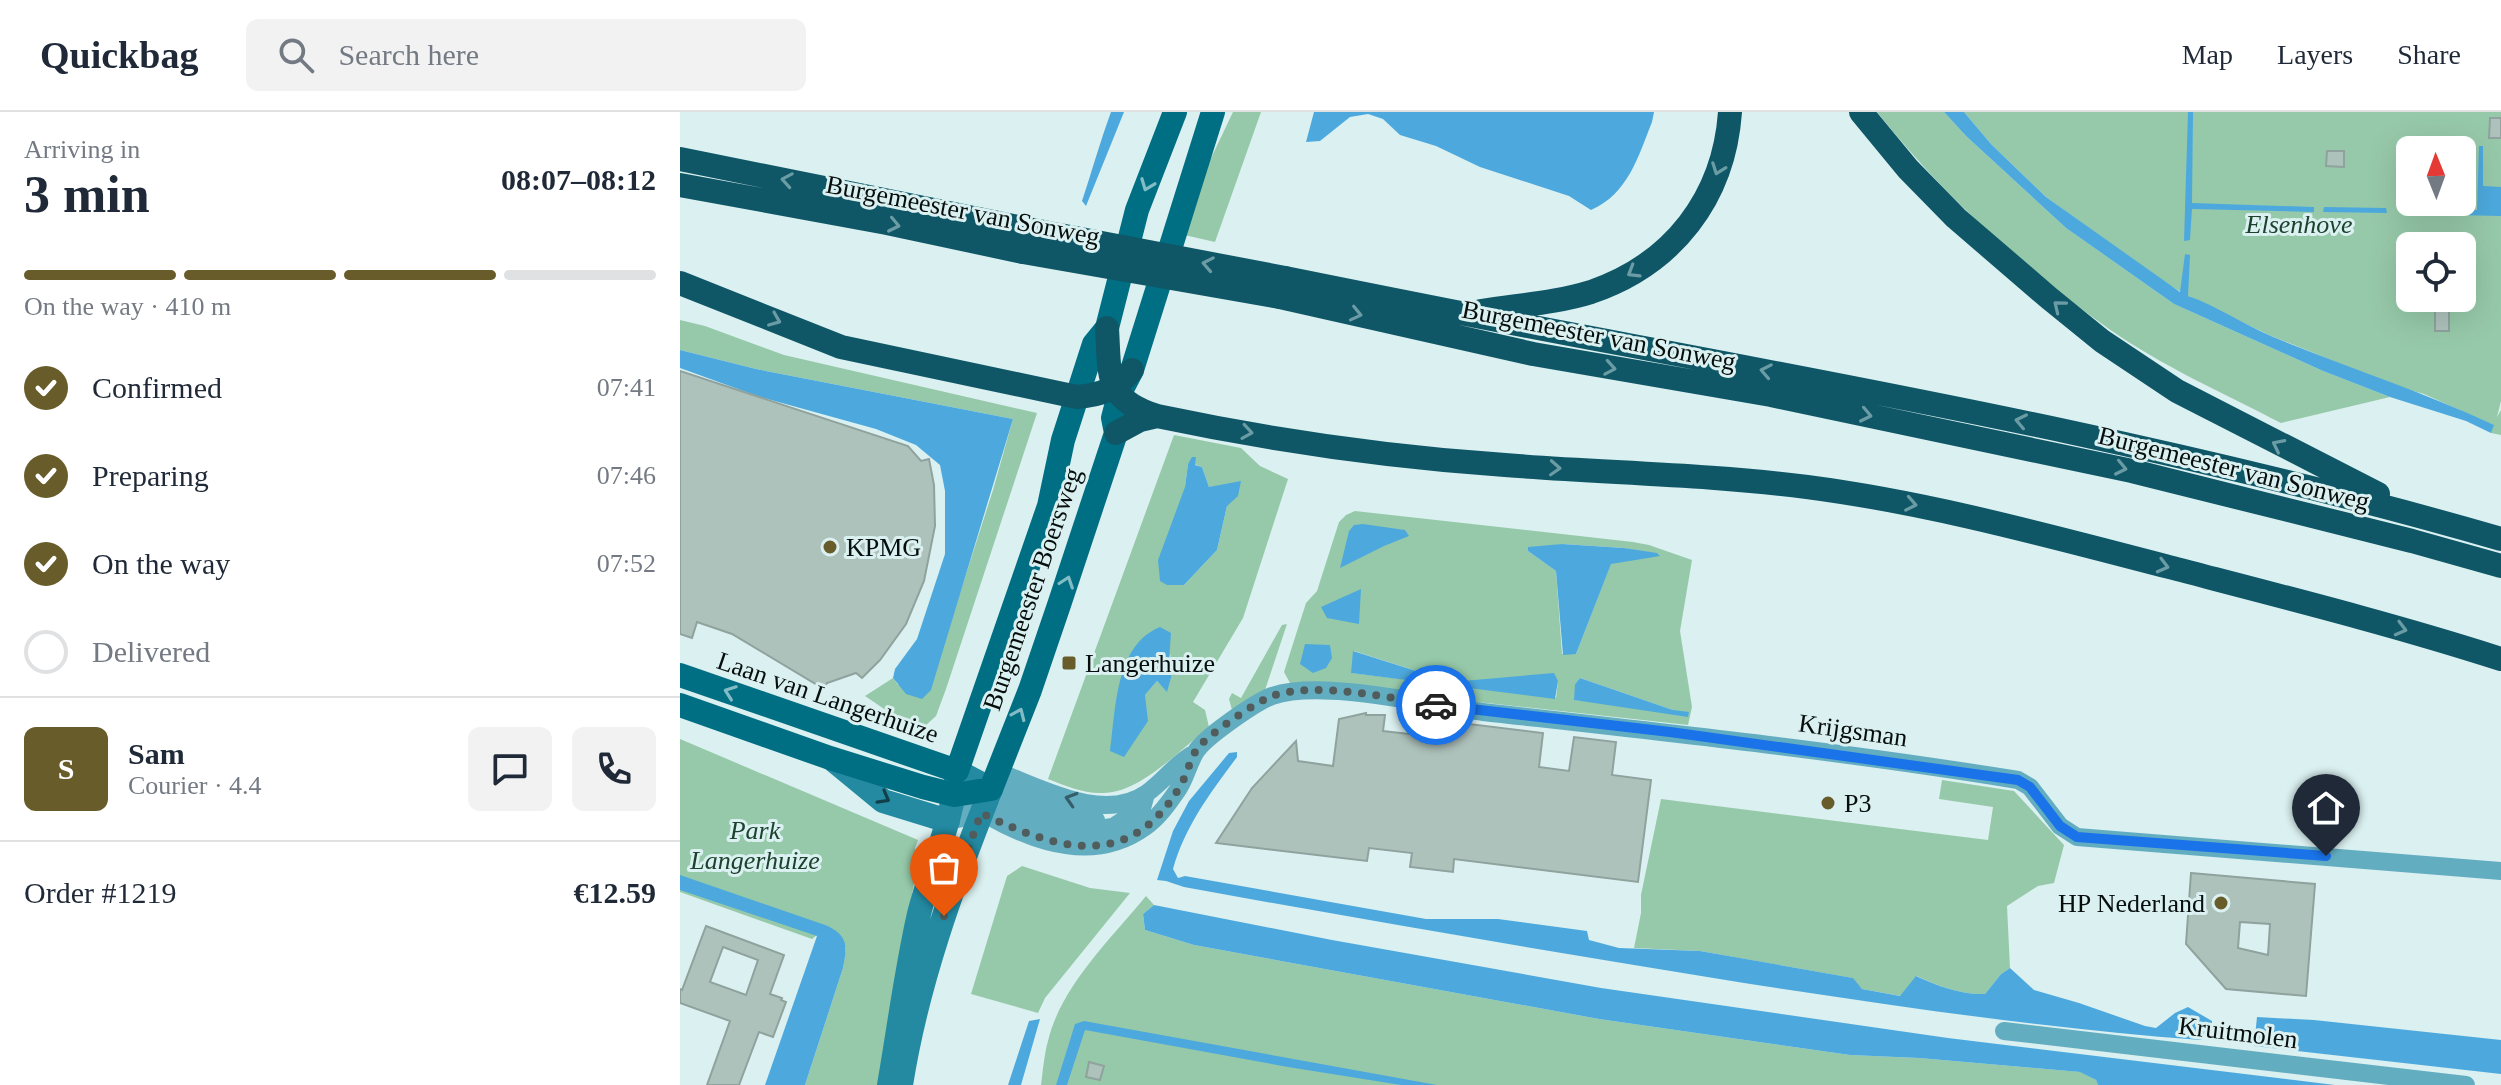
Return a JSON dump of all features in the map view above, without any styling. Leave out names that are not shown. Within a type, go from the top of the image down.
[{"type":"highway","points":[[1467,314],[1589,292],[1620,280],[1649,262],[1672,244],[1711,189],[1728,138],[1730,112]]},
{"type":"highway","points":[[1861,112],[1908,169],[1956,218],[2102,341],[2177,391],[2423,516]]},
{"type":"highway","name":"Burgemeester van Sonweg","points":[[680,159],[1026,240],[1282,288],[1467,314],[2019,421],[2229,468],[2423,516],[2501,539]]},
{"type":"highway","name":"Burgemeester van Sonweg","points":[[680,185],[887,223],[1026,240]]},
{"type":"highway","points":[[680,283],[841,347],[1077,397],[1116,392],[1132,370]]},
{"type":"highway","name":"Burgemeester van Sonweg","points":[[1282,288],[1533,354],[1771,395],[2103,464],[2501,566]]},
{"type":"highway","points":[[1107,328],[1109,364],[1116,392],[1157,416],[1369,451],[1504,465],[1673,473],[1878,498],[1951,512],[2114,553],[2326,608],[2501,659]]},
{"type":"highway","points":[[1113,441],[1140,420],[1157,416]]},
{"type":"main road","name":"Burgemeester Boersweg","points":[[956,783],[1049,506],[1063,440],[1094,344],[1107,328],[1137,210],[1175,112]]},
{"type":"main road","points":[[1132,370],[1213,112]]},
{"type":"main road","name":"Burgemeester Boersweg","points":[[994,780],[1038,667],[1113,441],[1116,392]]},
{"type":"main road","name":"Laan van Langerhuize","points":[[680,675],[956,783]]},
{"type":"main road","name":"Laan van Langerhuize","points":[[680,705],[830,758],[956,783]]},
{"type":"main road","points":[[956,783],[994,780]]},
{"type":"street","name":"Krijgsman","points":[[981,813],[1014,829],[1058,844],[1077,847],[1113,843],[1133,835],[1157,818],[1180,788],[1202,742],[1241,714],[1272,696],[1306,691],[1337,692],[1685,734],[2018,780],[2030,787],[2060,826],[2077,837],[2501,871]]},
{"type":"street","name":"Krijgsman","points":[[994,780],[1097,805],[1127,802],[1146,794],[1180,761],[1195,753]]},
{"type":"street","name":"Laan van Langerhuize","points":[[830,758],[883,801],[948,821]]},
{"type":"street","points":[[994,780],[1074,817],[1112,818],[1118,821]]},
{"type":"street","name":"Burgemeester Boersweg","points":[[901,1085],[909,1035],[925,971],[994,780]]},
{"type":"street","points":[[948,821],[981,813],[956,783]]},
{"type":"street","name":"Burgemeester Boersweg","points":[[889,1085],[919,914],[948,821],[956,783]]},
{"type":"street","name":"Krijgsman","points":[[981,813],[1007,809],[1065,829],[1081,831],[1113,827],[1142,808],[1146,794]]},
{"type":"street","name":"Kruitmolen","points":[[2004,1031],[2466,1085]]},
{"type":"green space","points":[[1233,112],[1261,112],[1215,242],[1180,234],[1194,194]]},
{"type":"green space","points":[[1877,112],[1944,112],[2066,228],[2174,304],[2323,371],[2390,397],[2281,423],[2171,367],[2109,329],[2015,255],[1929,172]]},
{"type":"green space","name":"Elsenhove","points":[[1964,112],[2501,112],[2501,401],[2497,417],[2501,410],[2501,435],[2491,433],[2493,425],[2424,394],[2393,385],[2269,335],[2188,296],[2046,197],[1991,144]]},
{"type":"green space","points":[[680,320],[784,355],[1037,413],[946,689],[936,716],[925,726],[899,719],[865,696],[893,678],[898,685],[945,640],[1013,419],[756,369],[680,350]]},
{"type":"green space","points":[[1174,435],[1241,448],[1260,466],[1288,479],[1243,618],[1193,702],[1205,710],[1209,727],[1145,778],[1117,791],[1089,792],[1048,779]],"holes":[[[1188,464],[1202,467],[1209,487],[1227,506],[1217,550],[1184,585],[1185,487]],[[1171,654],[1169,661],[1175,664],[1167,691],[1157,681],[1145,695]]]},
{"type":"green space","points":[[1355,511],[1633,542],[1692,560],[1680,631],[1692,707],[1688,725],[1290,683],[1284,672],[1306,603],[1317,591],[1339,522]],"holes":[[[1562,544],[1624,548],[1659,555],[1611,563],[1576,654],[1562,654],[1556,571],[1528,551]],[[1354,651],[1451,682],[1558,681],[1556,698],[1352,673]],[[1580,678],[1673,710],[1575,700],[1575,684]]]},
{"type":"green space","points":[[1287,624],[1264,693],[1232,710],[1229,699],[1232,693],[1241,698],[1282,625]]},
{"type":"green space","name":"Park Langerhuize","points":[[680,739],[918,840],[915,848],[917,866],[892,1008],[883,1085],[805,1085],[843,968],[846,948],[828,926],[812,939],[680,892]]},
{"type":"green space","points":[[1942,780],[2014,791],[2064,845],[2054,883],[2038,886],[2007,906],[2010,968],[1985,994],[1950,989],[1917,976],[1901,996],[1862,989],[1852,978],[1700,951],[1634,948],[1641,895],[1661,799],[1988,840],[1993,807],[1939,799]]},
{"type":"green space","points":[[1022,866],[1090,888],[1130,893],[1045,998],[1038,1013],[971,994],[1007,876]]},
{"type":"green space","points":[[1146,896],[1154,905],[1143,914],[1145,930],[1194,945],[1599,1019],[1850,1055],[2081,1072],[2096,1080],[2098,1085],[1041,1085],[1048,1041],[1064,1001],[1089,964]]},
{"type":"water","points":[[1111,112],[1124,112],[1086,206],[1082,201]]},
{"type":"water","points":[[1314,112],[1654,112],[1642,148],[1623,184],[1604,203],[1591,210],[1569,196],[1480,167],[1436,146],[1400,135],[1383,119],[1368,114],[1350,117],[1320,141],[1306,142]]},
{"type":"water","points":[[1944,112],[1964,112],[1991,144],[2046,197],[2180,292],[2185,254],[2190,255],[2188,296],[2271,336],[2494,425],[2491,433],[2466,421],[2390,397],[2323,371],[2174,304],[2066,228]]},
{"type":"water","points":[[2188,112],[2193,112],[2192,203],[2314,207],[2314,212],[2192,209],[2190,240],[2184,241]]},
{"type":"water","points":[[2479,146],[2483,146],[2483,186],[2501,187],[2501,216],[2476,215]]},
{"type":"water","points":[[2324,207],[2386,208],[2387,213],[2323,212]]},
{"type":"water","points":[[680,350],[756,369],[1013,419],[931,690],[922,699],[906,694],[893,678],[895,669],[917,639],[945,554],[945,491],[940,465],[916,445],[876,429],[760,397],[680,368]]},
{"type":"water","points":[[1192,457],[1196,457],[1195,465],[1202,467],[1209,487],[1241,481],[1238,496],[1227,506],[1217,550],[1184,585],[1167,585],[1160,581],[1158,560],[1185,487]]},
{"type":"water","points":[[1354,525],[1405,530],[1409,536],[1340,568],[1349,531]]},
{"type":"water","points":[[1562,544],[1624,548],[1660,556],[1611,564],[1576,654],[1563,655],[1556,571],[1528,551],[1528,547]]},
{"type":"water","points":[[1361,589],[1359,624],[1327,618],[1321,607]]},
{"type":"water","points":[[1160,627],[1171,633],[1169,661],[1175,664],[1167,692],[1157,681],[1145,695],[1148,721],[1124,757],[1110,751],[1120,680],[1134,648],[1145,636]]},
{"type":"water","points":[[1305,644],[1330,645],[1332,658],[1326,668],[1313,673],[1300,664]]},
{"type":"water","points":[[1353,651],[1451,682],[1554,673],[1558,681],[1555,699],[1351,673]]},
{"type":"water","points":[[1580,678],[1673,710],[1689,712],[1688,717],[1574,700],[1575,684]]},
{"type":"water","points":[[1237,752],[1237,757],[1208,796],[1184,838],[1173,869],[1178,878],[1185,876],[1426,919],[1498,919],[1587,931],[1589,940],[1619,948],[1700,951],[1853,978],[1862,989],[1900,996],[1916,976],[1950,989],[1985,994],[2010,968],[2034,990],[2145,1026],[2156,1028],[2188,1007],[2212,1021],[2212,1031],[2201,1040],[2086,1030],[1915,1008],[1534,948],[1157,880],[1173,831],[1189,801],[1229,753]]},
{"type":"water","points":[[680,875],[828,926],[843,939],[846,948],[843,968],[805,1085],[765,1085],[817,936],[680,890]]},
{"type":"water","points":[[1154,905],[1601,988],[1948,1038],[2335,1085],[2098,1085],[2096,1080],[2080,1072],[1850,1055],[1599,1019],[1194,945],[1145,930],[1143,914]]},
{"type":"water","points":[[2257,1017],[2501,1040],[2501,1074],[2254,1046]]},
{"type":"water","points":[[1040,1019],[1021,1085],[1008,1085],[1029,1021]]},
{"type":"water","points":[[1084,1021],[1437,1085],[1401,1085],[1085,1030],[1067,1085],[1056,1085],[1075,1024]]},
{"type":"building","points":[[2490,118],[2501,118],[2501,138],[2489,138]]},
{"type":"building","points":[[2327,151],[2344,151],[2344,167],[2326,166]]},
{"type":"building","points":[[2435,312],[2449,312],[2449,331],[2435,331]]},
{"type":"building","points":[[680,371],[908,446],[921,461],[929,459],[934,485],[935,526],[924,581],[906,624],[880,660],[862,678],[856,673],[827,683],[824,689],[732,634],[697,622],[692,638],[680,634]]},
{"type":"building","points":[[1366,713],[1385,715],[1383,731],[1427,736],[1429,719],[1543,733],[1539,767],[1569,771],[1574,737],[1616,742],[1612,775],[1651,780],[1638,882],[1454,859],[1453,872],[1410,867],[1412,853],[1369,848],[1367,861],[1216,843],[1252,788],[1296,741],[1298,761],[1333,766],[1339,719]]},
{"type":"building","points":[[2191,873],[2315,884],[2306,996],[2226,989],[2186,944]],"holes":[[[2240,922],[2270,924],[2268,955],[2238,948]]]},
{"type":"building","points":[[706,926],[784,955],[770,994],[786,1002],[773,1037],[759,1032],[739,1085],[707,1085],[730,1021],[680,1003]],"holes":[[[723,947],[758,960],[746,995],[710,982]]]},
{"type":"building","points":[[1089,1062],[1104,1066],[1100,1080],[1086,1077]]},
{"type":"way so far","points":[[944,916],[981,813],[1014,829],[1058,844],[1077,847],[1113,843],[1133,835],[1157,818],[1180,788],[1202,742],[1272,696],[1306,691],[1337,692],[1436,705]]},
{"type":"place","name":"KPMG","points":[[830,547]]},
{"type":"place","name":"Langerhuize","points":[[1069,663]]},
{"type":"place","name":"P3","points":[[1828,803]]},
{"type":"place","name":"HP Nederland","points":[[2221,903]]},
{"type":"route","points":[[1436,705],[1670,732],[2018,780],[2030,787],[2060,826],[2077,837],[2326,856]]}]
